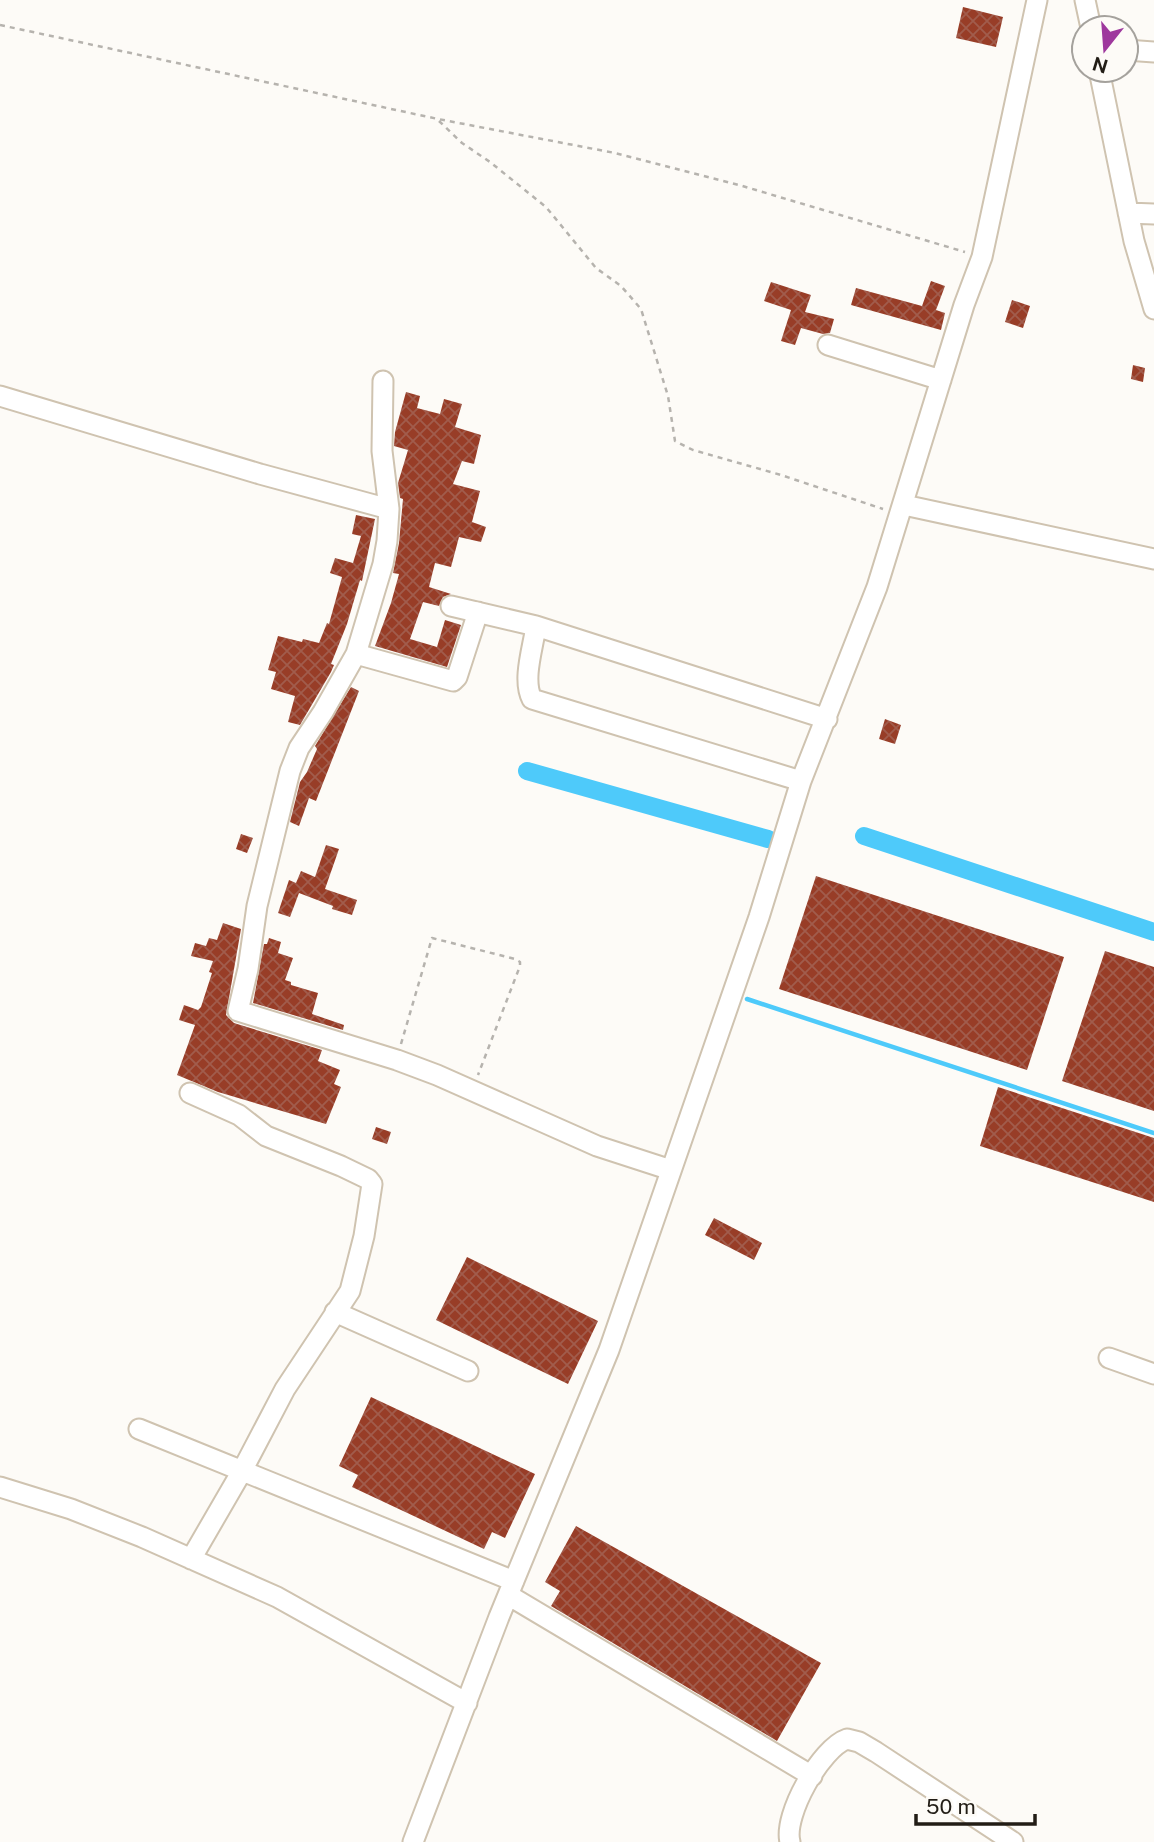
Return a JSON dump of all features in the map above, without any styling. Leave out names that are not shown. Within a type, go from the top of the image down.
[{"type":"street","points":[[413,1842],[511,1588],[609,1350],[759,917],[801,781],[877,587],[982,257],[1037,0]]},
{"type":"street","points":[[1102,84],[1129,214],[1154,309]]},
{"type":"street","points":[[1129,214],[1154,214]]},
{"type":"street","points":[[828,345],[942,380]]},
{"type":"street","points":[[383,381],[382,451],[389,509],[383,564],[356,654],[299,748],[290,771],[257,906],[248,969],[238,1011],[397,1060],[597,1146],[671,1170]]},
{"type":"street","points":[[0,396],[260,474],[389,509]]},
{"type":"street","points":[[902,510],[1154,559]]},
{"type":"street","points":[[451,606],[536,626],[827,719]]},
{"type":"street","points":[[356,654],[453,681],[457,677],[478,612]]},
{"type":"street","points":[[536,626],[528,678],[528,691],[532,699],[801,781]]},
{"type":"street","points":[[190,1093],[239,1115],[266,1136],[341,1166],[368,1179],[372,1184],[350,1291],[285,1389],[191,1559]]},
{"type":"street","points":[[335,1312],[468,1371]]},
{"type":"street","points":[[1109,1358],[1154,1374]]},
{"type":"street","points":[[139,1429],[511,1588],[812,1776]]},
{"type":"street","points":[[0,1487],[71,1510],[276,1597],[467,1703]]},
{"type":"street","points":[[790,1842],[788,1827],[812,1776],[833,1747],[847,1739],[859,1742],[1013,1842]]},
{"type":"path","points":[[0,25],[438,119],[615,153],[982,257]]},
{"type":"path","points":[[438,119],[462,143],[546,207],[596,268],[621,286],[641,309],[668,396],[675,441],[693,450],[902,510]]},
{"type":"path","points":[[397,1060],[432,938],[515,959],[520,962],[520,966],[472,1091]]},
{"type":"building","points":[[963,7],[1003,17],[996,47],[956,38]]},
{"type":"building","points":[[931,281],[945,286],[936,310],[945,313],[941,330],[851,305],[856,288],[922,306]]},
{"type":"building","points":[[771,282],[811,295],[805,312],[834,319],[830,333],[823,334],[801,328],[795,345],[781,341],[791,310],[764,301]]},
{"type":"building","points":[[1012,300],[1030,306],[1023,328],[1005,322]]},
{"type":"building","points":[[1133,365],[1145,368],[1143,382],[1131,379]]},
{"type":"building","points":[[406,392],[420,396],[417,408],[440,414],[444,399],[462,404],[455,427],[481,435],[474,464],[462,461],[453,484],[480,491],[472,522],[486,527],[481,542],[459,537],[451,567],[435,563],[429,587],[451,594],[443,597],[439,606],[423,602],[410,639],[437,647],[445,620],[461,625],[447,667],[375,646],[399,574],[393,573],[403,499],[400,498],[398,483],[408,450],[394,446]]},
{"type":"building","points":[[356,515],[375,519],[362,581],[360,580],[331,664],[334,665],[331,672],[300,725],[288,722],[295,696],[271,689],[276,672],[268,670],[278,636],[319,643],[327,623],[329,624],[342,577],[330,573],[335,558],[353,563],[361,536],[352,534]]},
{"type":"building","points":[[351,687],[359,691],[316,801],[309,798],[299,826],[290,822],[300,782],[317,749],[315,746]]},
{"type":"building","points":[[885,719],[901,725],[895,744],[879,739]]},
{"type":"building","points":[[241,834],[253,838],[247,853],[236,849]]},
{"type":"building","points":[[326,845],[339,849],[325,889],[357,900],[352,915],[332,909],[333,906],[299,893],[290,917],[278,913],[289,880],[296,883],[301,871],[315,877]]},
{"type":"building","points":[[816,876],[1064,957],[1027,1070],[779,989]]},
{"type":"building","points":[[223,923],[241,929],[226,1015],[234,1023],[322,1050],[318,1061],[340,1070],[334,1084],[341,1087],[326,1124],[218,1092],[177,1075],[195,1025],[179,1020],[184,1005],[198,1010],[201,1007],[212,973],[209,972],[213,961],[191,956],[195,943],[206,946],[209,938],[217,940]]},
{"type":"building","points":[[269,938],[281,942],[278,953],[293,958],[285,980],[291,982],[291,985],[318,993],[312,1014],[344,1025],[343,1030],[253,1003],[264,944],[267,944]]},
{"type":"building","points":[[1105,951],[1154,967],[1154,1111],[1062,1081]]},
{"type":"building","points":[[998,1087],[1154,1138],[1154,1202],[980,1146]]},
{"type":"building","points":[[376,1127],[391,1132],[387,1144],[372,1139]]},
{"type":"building","points":[[714,1218],[762,1243],[754,1260],[705,1235]]},
{"type":"building","points":[[467,1257],[598,1321],[568,1384],[436,1320]]},
{"type":"building","points":[[371,1397],[535,1474],[505,1538],[492,1532],[484,1549],[352,1487],[358,1475],[339,1466]]},
{"type":"building","points":[[576,1526],[821,1663],[777,1741],[551,1606],[560,1591],[545,1582]]},
{"type":"waterway","points":[[527,771],[768,839]]},
{"type":"waterway","points":[[864,836],[1154,932]]},
{"type":"waterway","points":[[747,999],[1154,1133]]}]
